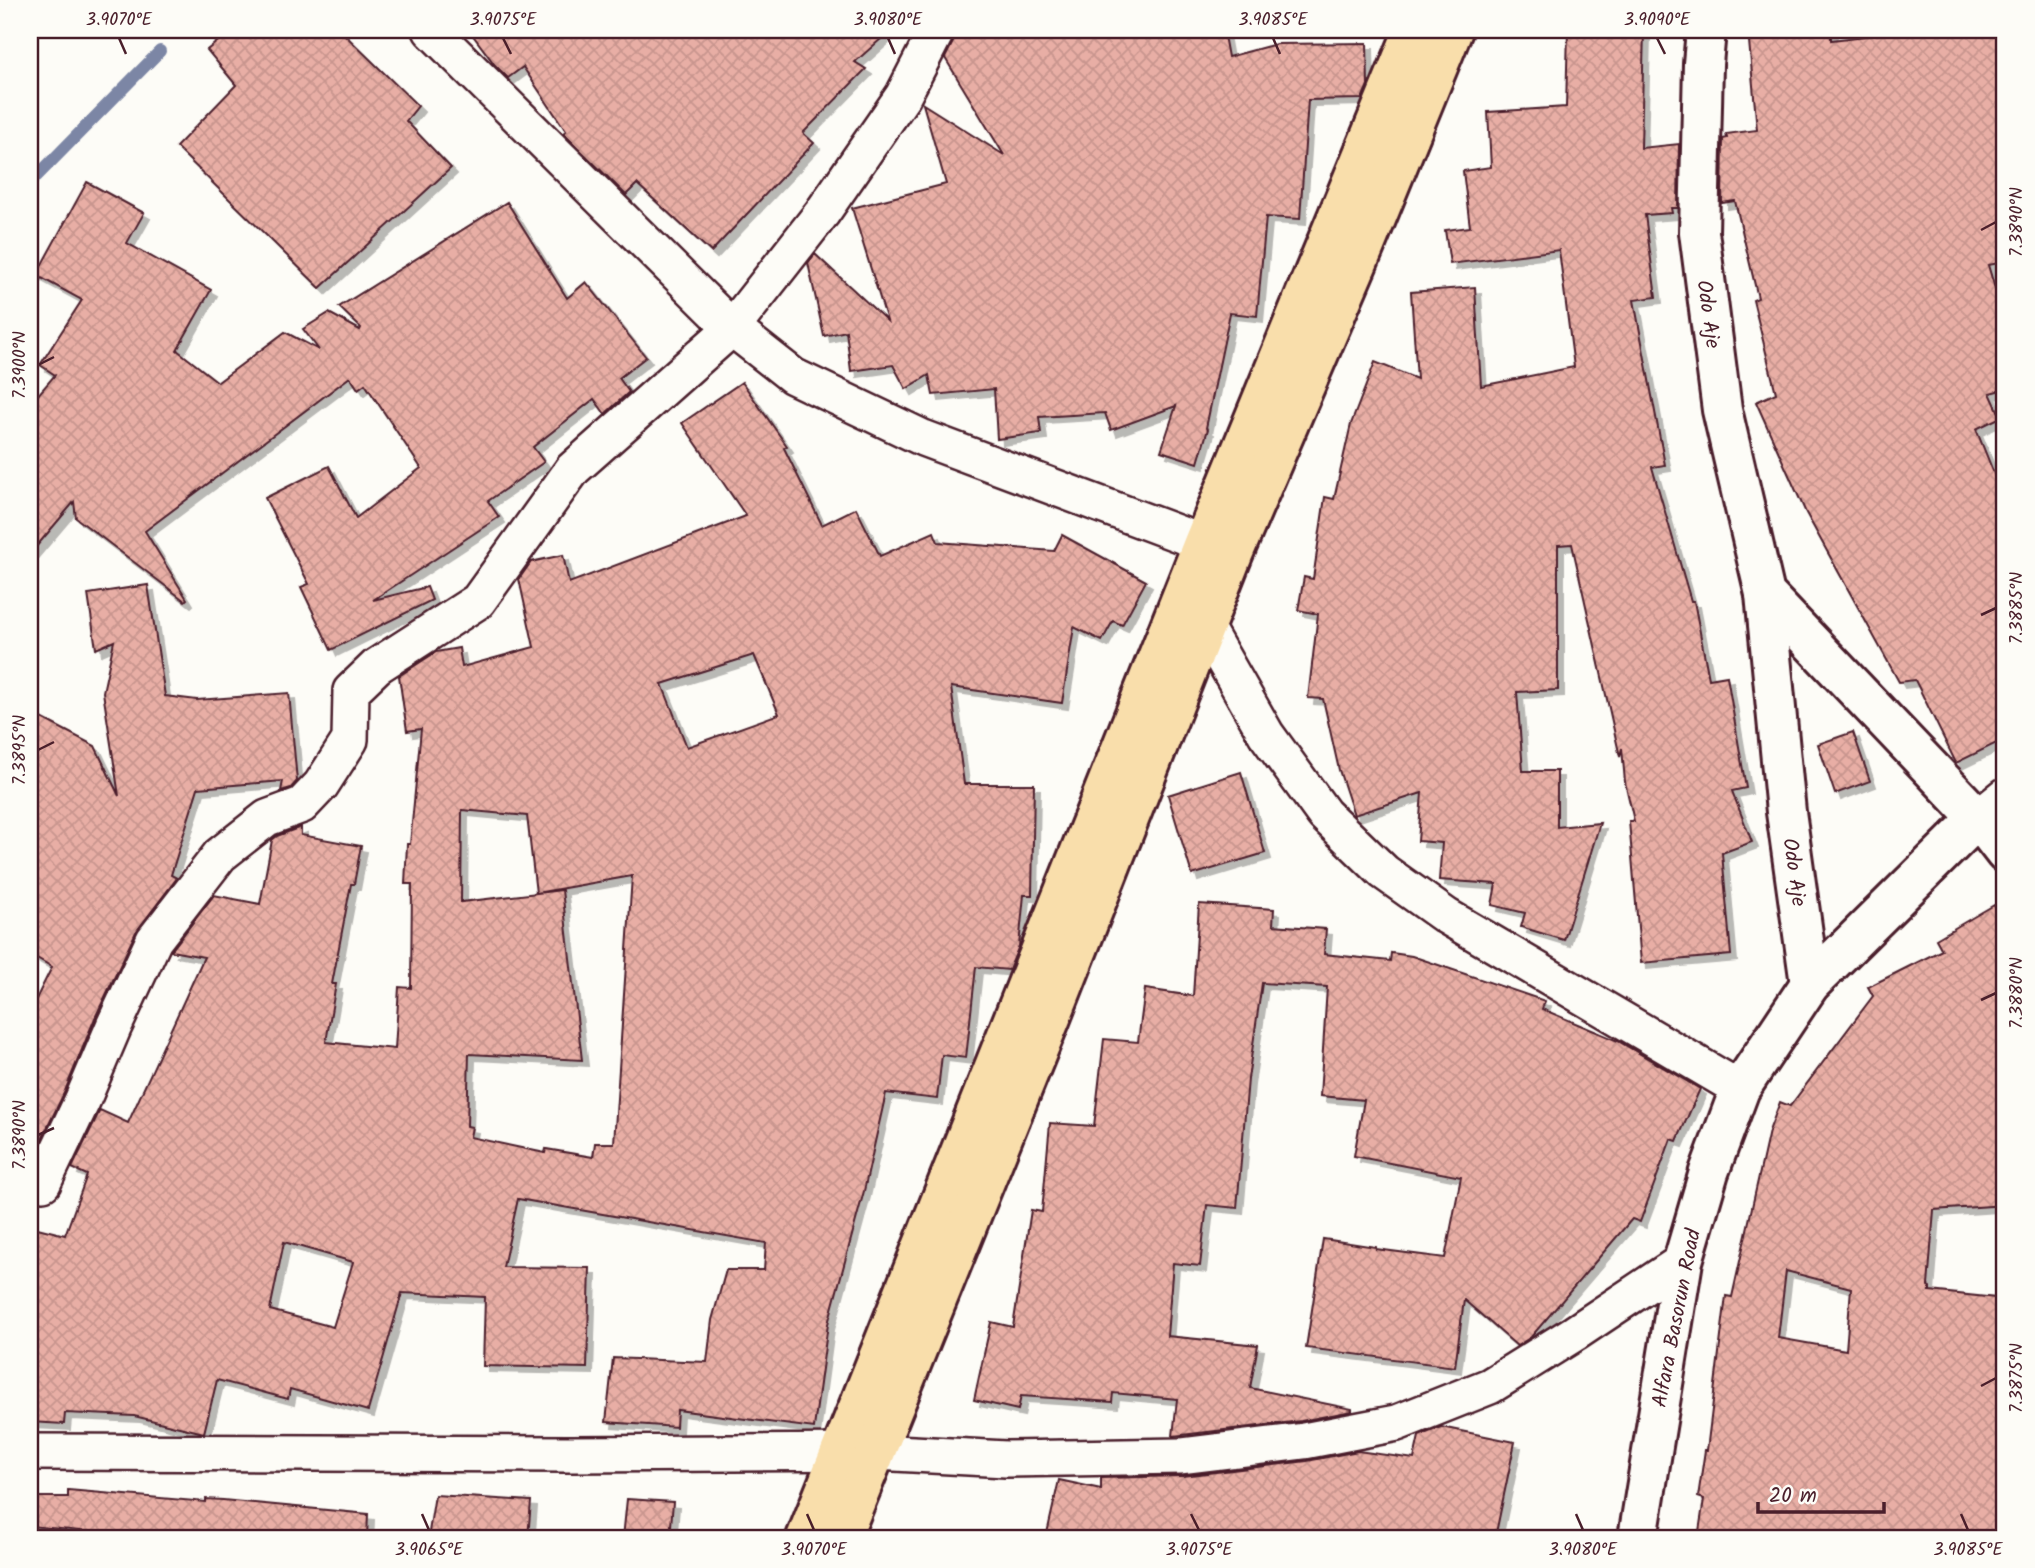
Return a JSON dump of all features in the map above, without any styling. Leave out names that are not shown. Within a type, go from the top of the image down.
[{"type":"highway","points":[[841,1538],[858,1452],[1203,543],[1414,30]]},
{"type":"highway","points":[[806,1538],[858,1452],[1046,1031],[1234,552],[1365,246],[1453,30]]},
{"type":"street","points":[[431,30],[732,328],[793,376],[923,438],[1203,543]]},
{"type":"street","points":[[43,1183],[154,940],[220,855],[267,818],[302,805],[321,785],[349,740],[351,691],[377,666],[478,601],[573,469],[732,328],[822,213],[903,96],[937,30]]},
{"type":"street","name":"Odo Aje","points":[[1706,30],[1699,232],[1722,410],[1765,594],[1786,812],[1810,984]]},
{"type":"street","points":[[1765,594],[1992,807],[2005,853]]},
{"type":"street","points":[[1205,628],[1266,734],[1324,814],[1384,872],[1446,916],[1740,1090]]},
{"type":"street","name":"Alfara Basorun Road","points":[[1638,1538],[1683,1261],[1709,1172],[1740,1090],[1810,984],[1992,807]]},
{"type":"street","points":[[30,1452],[858,1452],[1006,1459],[1181,1456],[1304,1441],[1397,1423],[1490,1386],[1683,1261]]},
{"type":"building","points":[[232,30],[340,30],[418,106],[406,121],[451,168],[320,288],[176,147],[236,85],[207,50]]},
{"type":"building","points":[[469,30],[891,30],[855,62],[866,69],[803,133],[814,143],[711,252],[637,184],[626,195],[563,133],[566,131],[523,67],[508,78]]},
{"type":"building","points":[[966,30],[1223,30],[1228,57],[1276,44],[1367,43],[1368,85],[1362,99],[1308,100],[1300,219],[1266,217],[1257,316],[1230,313],[1206,428],[1208,429],[1198,463],[1161,451],[1176,406],[1111,430],[1105,413],[1039,417],[1041,433],[997,439],[994,389],[933,395],[929,375],[906,389],[893,365],[851,371],[846,331],[824,336],[808,263],[815,254],[887,321],[852,208],[946,184],[923,104],[1004,155],[945,58],[956,36]]},
{"type":"building","points":[[1568,30],[1644,30],[1641,148],[1679,144],[1678,208],[1671,208],[1672,213],[1645,215],[1656,297],[1634,300],[1665,465],[1652,467],[1691,601],[1694,601],[1709,679],[1727,676],[1746,788],[1732,791],[1752,842],[1722,853],[1731,955],[1641,963],[1629,821],[1634,821],[1625,782],[1622,748],[1620,757],[1572,544],[1558,545],[1558,690],[1517,692],[1523,771],[1557,771],[1557,827],[1600,823],[1564,940],[1521,927],[1525,913],[1492,905],[1496,884],[1439,880],[1442,843],[1418,841],[1422,793],[1354,815],[1339,770],[1323,699],[1308,698],[1318,614],[1298,610],[1304,577],[1313,579],[1325,497],[1334,499],[1351,424],[1375,362],[1417,379],[1411,292],[1475,287],[1481,386],[1574,367],[1559,250],[1450,264],[1445,230],[1470,227],[1463,171],[1491,167],[1488,112],[1566,107]]},
{"type":"building","points":[[1748,30],[1831,30],[1831,40],[1915,30],[1940,30],[1940,33],[2005,30],[2005,262],[1988,265],[2005,322],[2005,389],[1990,393],[2001,417],[1976,429],[2005,501],[2005,739],[1956,763],[1915,680],[1899,682],[1806,513],[1756,402],[1776,393],[1753,300],[1758,298],[1735,201],[1722,203],[1723,139],[1727,138],[1726,134],[1757,130]]},
{"type":"building","points":[[87,182],[144,213],[127,243],[211,290],[177,350],[218,382],[285,332],[319,350],[303,329],[329,313],[360,330],[339,307],[507,202],[567,298],[586,282],[646,357],[619,378],[629,392],[605,414],[594,399],[533,447],[544,462],[488,501],[499,517],[373,600],[427,587],[432,600],[331,650],[301,587],[309,584],[265,498],[329,466],[356,518],[421,468],[365,384],[358,389],[350,377],[145,531],[187,599],[185,601],[76,518],[74,502],[30,554],[30,404],[55,375],[40,365],[82,300],[36,275]]},
{"type":"building","points":[[742,382],[787,446],[784,448],[822,525],[856,508],[880,556],[934,532],[938,542],[1054,551],[1062,535],[1146,581],[1122,625],[1113,621],[1102,641],[1074,627],[1062,703],[951,687],[964,784],[1034,784],[1032,895],[1024,895],[1019,946],[1009,970],[976,967],[966,1058],[942,1055],[937,1099],[886,1093],[864,1191],[828,1324],[814,1428],[677,1410],[676,1427],[606,1422],[613,1358],[707,1362],[712,1320],[726,1270],[764,1270],[766,1243],[518,1199],[503,1267],[590,1268],[587,1368],[483,1366],[485,1297],[402,1293],[368,1411],[290,1389],[288,1399],[217,1380],[204,1433],[134,1416],[65,1413],[64,1424],[30,1422],[30,1226],[65,1235],[87,1175],[72,1168],[100,1110],[128,1123],[204,957],[171,951],[214,895],[260,904],[272,840],[277,836],[301,827],[301,835],[361,846],[332,984],[336,984],[326,1042],[395,1049],[399,987],[411,988],[412,884],[405,884],[407,844],[410,844],[421,729],[407,731],[399,676],[436,652],[459,648],[462,667],[534,647],[519,579],[531,562],[563,555],[569,583],[746,516],[682,423]],"holes":[[[754,655],[779,714],[687,747],[662,684]],[[462,810],[527,816],[536,893],[632,876],[614,1143],[595,1143],[593,1157],[546,1149],[545,1153],[470,1137],[472,1127],[467,1126],[469,1054],[582,1060],[562,890],[461,902]],[[284,1242],[353,1262],[333,1327],[270,1310]]]},
{"type":"building","points":[[148,585],[165,696],[197,700],[289,693],[297,781],[291,788],[281,791],[283,781],[198,788],[171,875],[177,878],[136,932],[95,1018],[65,1091],[30,1160],[30,1011],[52,967],[30,954],[30,712],[95,746],[119,796],[103,692],[114,641],[96,649],[88,594]]},
{"type":"building","points":[[1853,732],[1870,781],[1835,794],[1818,744]]},
{"type":"building","points":[[1241,772],[1265,853],[1192,875],[1168,795]]},
{"type":"building","points":[[1199,904],[1274,909],[1273,925],[1326,929],[1324,954],[1390,961],[1391,953],[1412,956],[1545,1001],[1542,1009],[1618,1041],[1700,1089],[1677,1141],[1671,1139],[1640,1222],[1632,1219],[1531,1337],[1517,1346],[1464,1300],[1455,1367],[1306,1348],[1323,1239],[1445,1258],[1461,1177],[1354,1156],[1364,1100],[1320,1096],[1327,987],[1262,983],[1248,1079],[1237,1208],[1207,1205],[1200,1266],[1173,1263],[1167,1336],[1258,1345],[1250,1388],[1352,1411],[1301,1421],[1173,1436],[1177,1399],[1113,1393],[1112,1402],[1021,1396],[1018,1410],[974,1400],[991,1322],[1013,1327],[1031,1210],[1042,1212],[1050,1123],[1094,1126],[1104,1039],[1138,1042],[1145,989],[1193,996]]},
{"type":"building","points":[[1994,905],[2005,924],[2005,1205],[1934,1210],[1928,1286],[1930,1291],[2005,1299],[2005,1538],[1698,1538],[1704,1499],[1698,1497],[1707,1450],[1726,1296],[1732,1297],[1769,1131],[1780,1102],[1790,1106],[1873,996],[1868,987],[1942,950],[1936,939]],"holes":[[[1786,1271],[1851,1288],[1846,1350],[1778,1338]]]},
{"type":"building","points":[[1441,1427],[1515,1442],[1495,1538],[1046,1538],[1059,1480],[1101,1489],[1101,1478],[1183,1476],[1307,1461],[1358,1451],[1414,1459],[1419,1436]]},
{"type":"building","points":[[68,1490],[206,1502],[206,1499],[223,1500],[368,1514],[367,1538],[150,1538],[30,1526],[30,1497],[68,1497]]},
{"type":"building","points":[[435,1495],[531,1501],[528,1538],[428,1538]]},
{"type":"building","points":[[627,1499],[673,1502],[670,1538],[623,1538]]},
{"type":"waterway","points":[[30,183],[160,51]]}]
